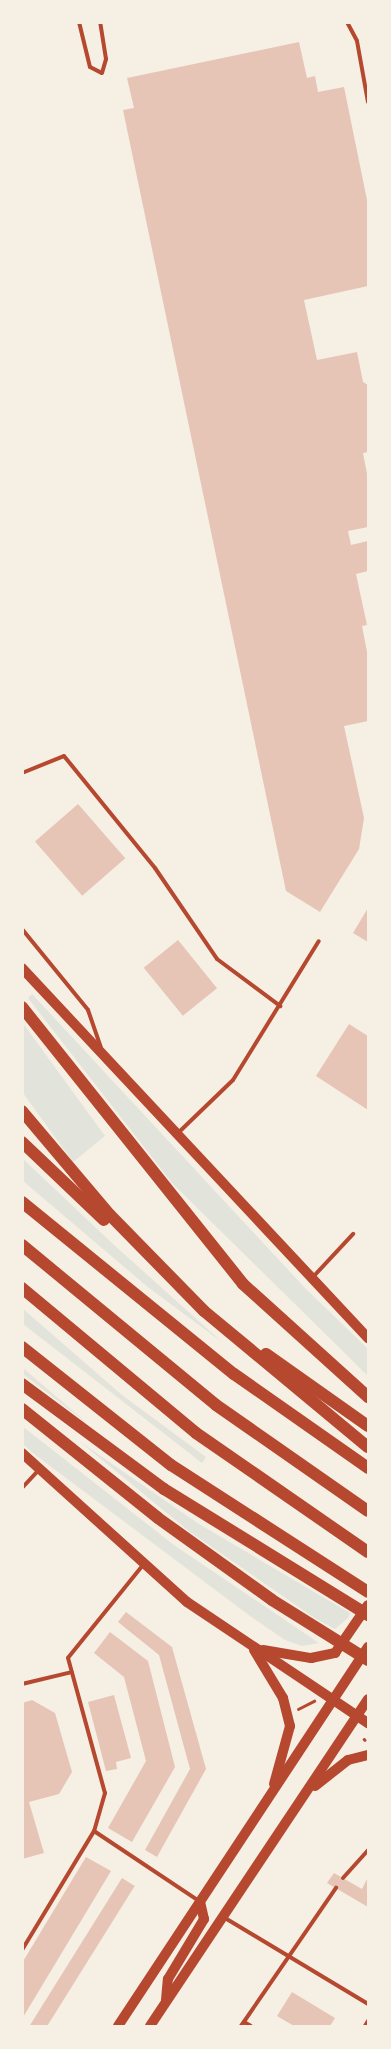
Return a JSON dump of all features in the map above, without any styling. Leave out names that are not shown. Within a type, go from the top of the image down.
[{"type":"highway","points":[[22,1007],[243,1284],[368,1397]]},
{"type":"highway","points":[[22,1111],[110,1215],[204,1310],[368,1447]]},
{"type":"highway","points":[[22,1142],[159,1268],[271,1358],[368,1426]]},
{"type":"highway","points":[[22,1202],[234,1374],[368,1468]]},
{"type":"highway","points":[[22,1244],[216,1405],[368,1511]]},
{"type":"highway","points":[[22,1288],[196,1433],[368,1552]]},
{"type":"highway","points":[[22,1347],[171,1465],[368,1592]]},
{"type":"highway","points":[[22,1384],[164,1489],[368,1615]]},
{"type":"highway","points":[[22,1409],[256,1589],[368,1660]]},
{"type":"main road","points":[[22,968],[178,1133],[310,1280],[368,1338]]},
{"type":"main road","points":[[22,1453],[187,1602],[252,1647],[368,1722]]},
{"type":"main road","points":[[252,1647],[311,1658],[335,1653],[368,1605]]},
{"type":"main road","points":[[252,1647],[283,1698],[290,1726],[272,1792]]},
{"type":"main road","points":[[118,2026],[335,1700],[368,1647]]},
{"type":"main road","points":[[150,2026],[220,1915],[306,1793],[368,1699]]},
{"type":"main road","points":[[306,1793],[348,1760],[368,1751]]},
{"type":"main road","points":[[166,2002],[168,1979],[204,1919],[200,1902]]},
{"type":"lane","points":[[79,22],[90,67],[102,73],[106,59],[100,22]]},
{"type":"lane","points":[[347,22],[357,41],[368,102]]},
{"type":"lane","points":[[22,773],[64,756],[155,868],[217,959],[280,1006]]},
{"type":"lane","points":[[22,930],[88,1010],[104,1056]]},
{"type":"lane","points":[[178,1133],[233,1080],[319,941]]},
{"type":"lane","points":[[310,1280],[353,1234]]},
{"type":"lane","points":[[22,1488],[40,1469]]},
{"type":"lane","points":[[22,1950],[94,1831],[105,1793],[68,1658],[144,1563]]},
{"type":"lane","points":[[22,1684],[72,1672]]},
{"type":"lane","points":[[94,1831],[200,1902]]},
{"type":"lane","points":[[343,1878],[368,1850]]},
{"type":"lane","points":[[241,2026],[336,1888]]},
{"type":"lane","points":[[220,1915],[368,2004]]},
{"type":"lane","points":[[365,2026],[368,2020]]},
{"type":"lane","points":[[244,2022],[250,2026]]},
{"type":"path","points":[[296,1709],[314,1701]]},
{"type":"path","points":[[368,1735],[364,1739],[368,1751]]},
{"type":"shaded area","points":[[32,994],[305,1288],[368,1349],[368,1376],[172,1183],[28,998]]},
{"type":"shaded area","points":[[22,1022],[105,1136],[73,1162],[23,1093]]},
{"type":"shaded area","points":[[23,1159],[113,1244],[222,1342],[149,1288],[23,1181]]},
{"type":"shaded area","points":[[22,1308],[122,1395],[206,1457],[202,1463],[23,1324]]},
{"type":"shaded area","points":[[23,1368],[88,1424],[23,1374]]},
{"type":"shaded area","points":[[22,1426],[174,1545],[319,1643],[302,1646],[285,1640],[250,1616],[34,1454],[23,1444]]},
{"type":"shaded area","points":[[79,1441],[199,1524],[350,1613],[348,1618],[335,1629],[316,1619],[190,1532]]},
{"type":"building","points":[[299,42],[307,78],[315,76],[318,92],[344,87],[368,205],[368,286],[304,300],[317,360],[357,352],[363,382],[368,385],[368,452],[363,453],[368,479],[368,527],[348,531],[351,545],[368,541],[368,571],[356,574],[367,625],[362,626],[368,657],[368,721],[344,726],[364,818],[359,849],[320,912],[286,891],[123,110],[134,108],[127,78]]},
{"type":"building","points":[[78,804],[125,858],[82,896],[35,841]]},
{"type":"building","points":[[368,908],[368,942],[353,933]]},
{"type":"building","points":[[178,940],[217,988],[183,1016],[144,968]]},
{"type":"building","points":[[349,1024],[368,1036],[368,1110],[316,1076]]},
{"type":"building","points":[[126,1612],[172,1647],[206,1769],[157,1857],[145,1850],[190,1769],[159,1655],[118,1622]]},
{"type":"building","points":[[110,1632],[148,1661],[175,1767],[132,1842],[108,1828],[146,1761],[124,1677],[94,1653]]},
{"type":"building","points":[[114,1695],[131,1758],[116,1762],[117,1769],[106,1771],[88,1702]]},
{"type":"building","points":[[32,1700],[55,1713],[72,1772],[59,1794],[29,1802],[44,1853],[22,1859],[22,1703]]},
{"type":"building","points":[[86,1857],[111,1871],[22,2019],[22,1963]]},
{"type":"building","points":[[334,1873],[362,1889],[368,1877],[368,1907],[327,1883]]},
{"type":"building","points":[[122,1878],[135,1886],[47,2026],[30,2026]]},
{"type":"building","points":[[292,1992],[335,2018],[330,2026],[294,2026],[277,2016]]}]
